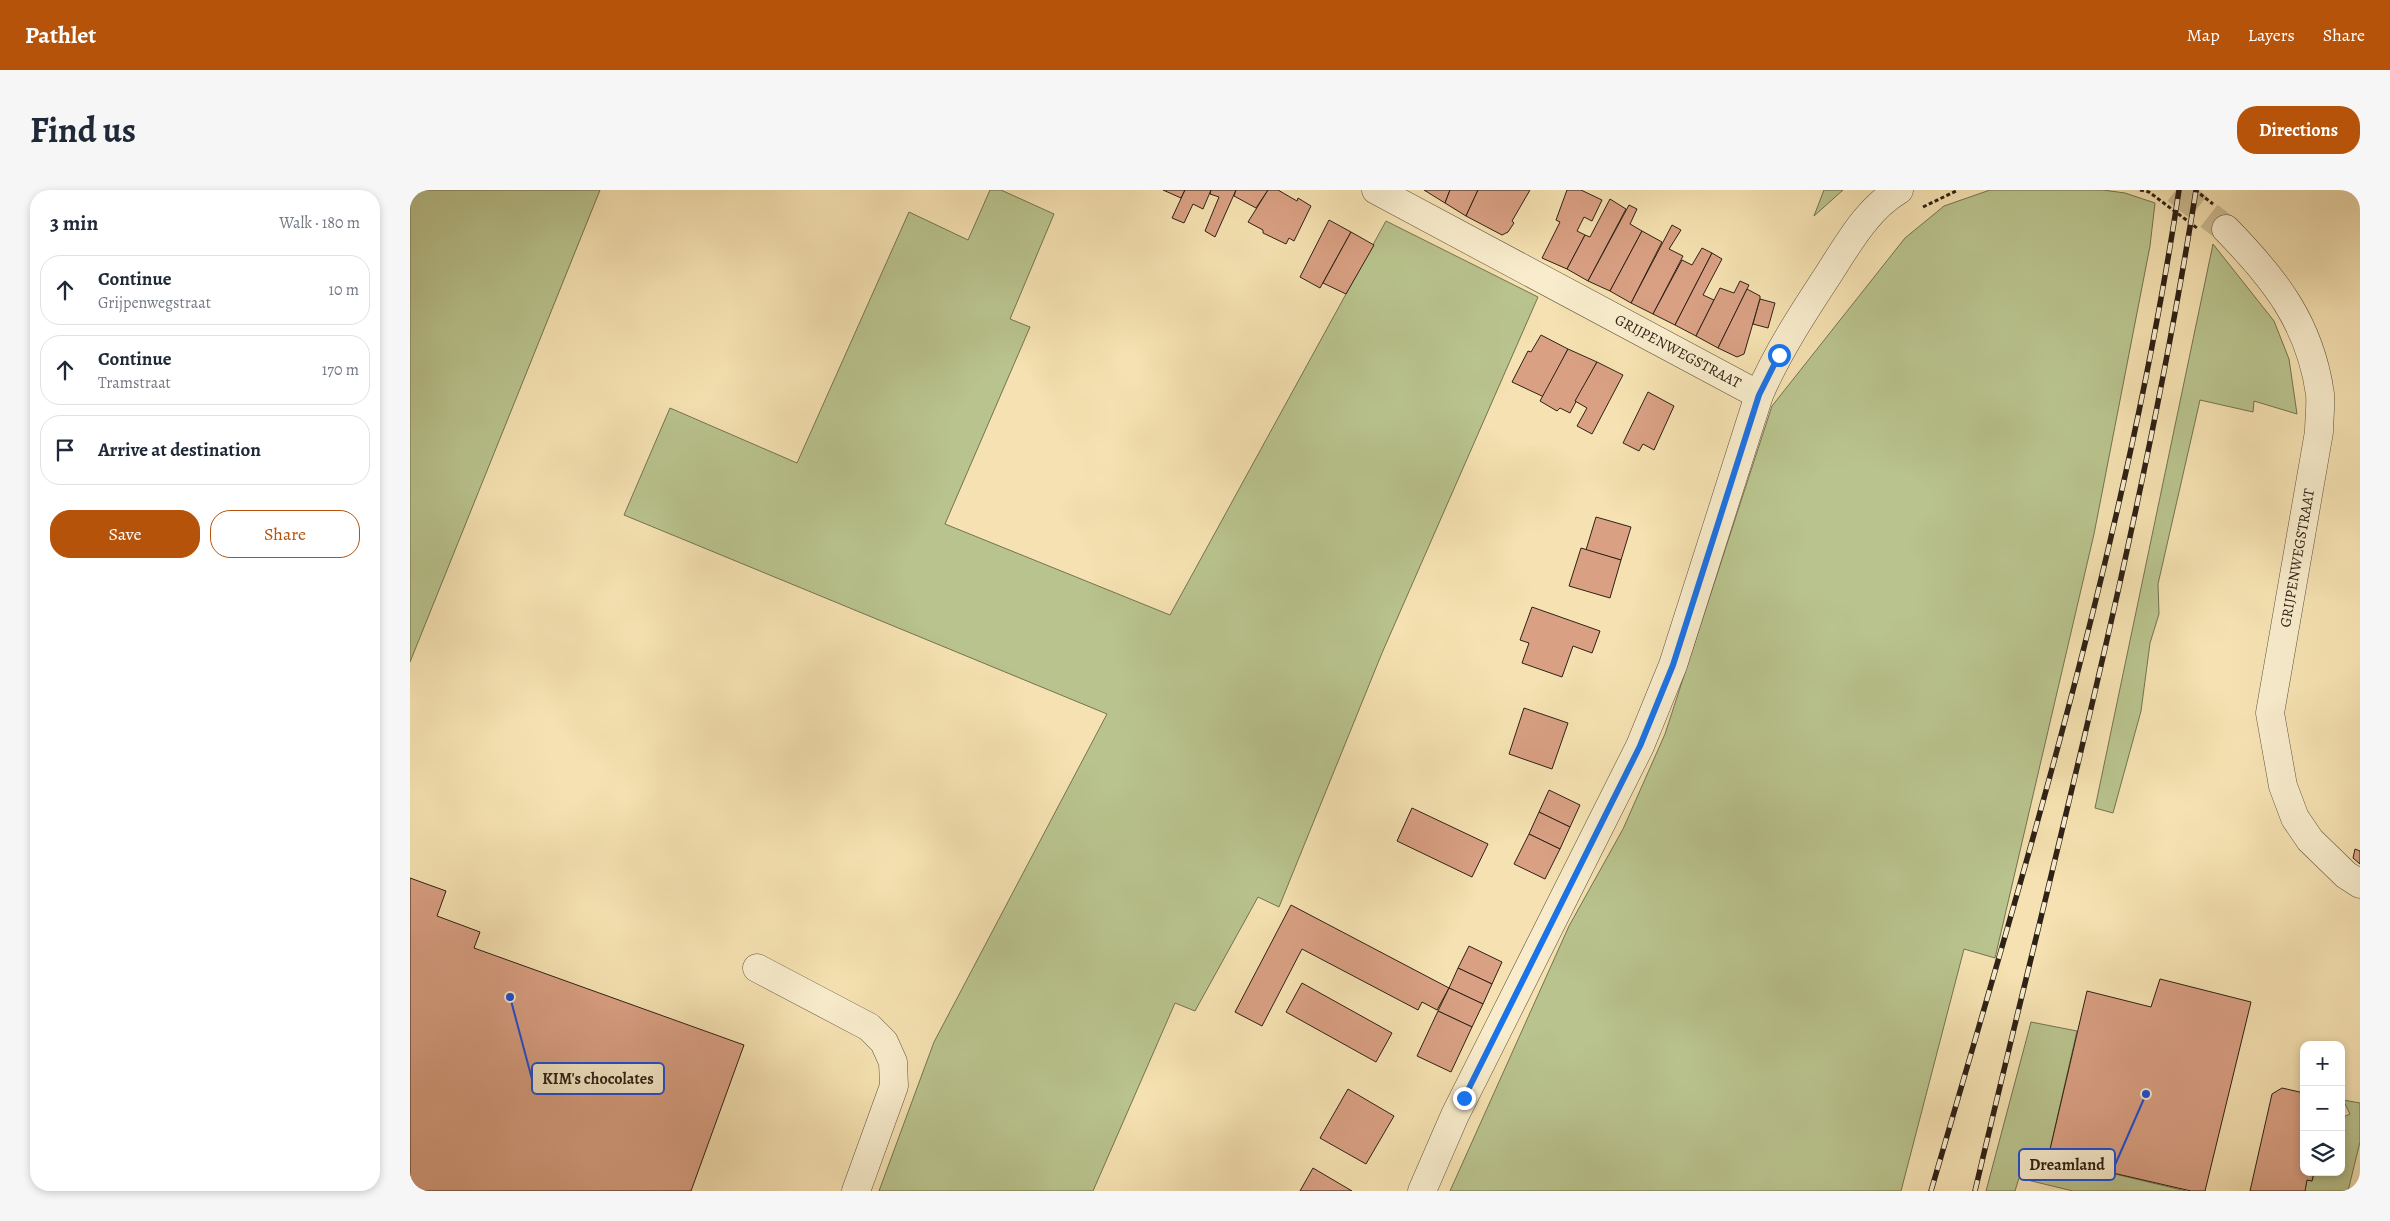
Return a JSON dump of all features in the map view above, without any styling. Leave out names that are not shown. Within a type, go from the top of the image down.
[{"type":"street","name":"GRIJPENWEGSTRAAT","points":[[1376,190],[1759,395],[1770,370],[1814,296],[1861,224],[1890,195],[1899,190]]},
{"type":"street","name":"GRIJPENWEGSTRAAT","points":[[2226,229],[2261,265],[2283,294],[2312,357],[2320,396],[2319,432],[2270,713],[2282,786],[2295,818],[2310,840],[2346,875],[2360,884]]},
{"type":"street","points":[[1422,1191],[1455,1115],[1640,746],[1673,665],[1759,395]]},
{"type":"street","points":[[756,968],[869,1027],[884,1042],[893,1062],[894,1086],[856,1191]]},
{"type":"green space","points":[[410,190],[600,190],[410,662]]},
{"type":"green space","points":[[990,190],[1001,190],[1054,214],[1010,319],[1030,327],[945,524],[1170,615],[1386,221],[1538,297],[1382,653],[1279,907],[1258,897],[1195,1011],[1175,1003],[1093,1191],[879,1191],[934,1042],[1107,714],[624,515],[670,408],[797,463],[909,212],[968,240]]},
{"type":"green space","points":[[1824,190],[1843,190],[1814,216]]},
{"type":"green space","points":[[1990,190],[2103,190],[2125,193],[2155,203],[2150,246],[2094,534],[1995,958],[1964,949],[1901,1191],[1450,1191],[1569,926],[1623,829],[1665,734],[1772,406],[1905,238],[1944,206]]},
{"type":"green space","points":[[2213,244],[2274,321],[2289,359],[2297,414],[2254,401],[2253,412],[2200,400],[2158,584],[2159,614],[2150,643],[2141,711],[2113,813],[2095,808]]},
{"type":"green space","points":[[2031,1022],[2077,1031],[2048,1158],[2186,1191],[2073,1191],[2019,1178],[2015,1191],[1986,1191]]},
{"type":"green space","points":[[2345,1100],[2360,1103],[2360,1142],[2348,1191],[2305,1191],[2307,1180],[2312,1181],[2314,1176],[2345,1176],[2345,1116],[2350,1114]]},
{"type":"building","points":[[1163,190],[1185,190],[1181,198]]},
{"type":"building","points":[[1185,190],[1211,190],[1203,209],[1193,204],[1184,223],[1172,218]]},
{"type":"building","points":[[1211,190],[1236,190],[1215,237],[1205,231],[1219,197],[1210,194]]},
{"type":"building","points":[[1236,190],[1268,190],[1256,208],[1234,196]]},
{"type":"building","points":[[1268,190],[1278,190],[1297,201],[1298,198],[1311,206],[1294,241],[1289,238],[1286,244],[1263,233],[1263,230],[1248,222]]},
{"type":"building","points":[[1424,190],[1450,190],[1445,203]]},
{"type":"building","points":[[1450,190],[1478,190],[1466,216],[1445,203]]},
{"type":"building","points":[[1478,190],[1530,190],[1512,221],[1514,223],[1508,232],[1502,235],[1466,216]]},
{"type":"building","points":[[1567,190],[1581,190],[1602,200],[1592,221],[1584,217],[1577,231],[1585,235],[1567,269],[1542,258],[1560,222],[1556,220]]},
{"type":"building","points":[[1610,199],[1626,209],[1588,281],[1567,269],[1585,235],[1590,237]]},
{"type":"building","points":[[1629,205],[1637,209],[1630,224],[1642,231],[1610,291],[1588,281]]},
{"type":"building","points":[[1329,220],[1351,232],[1320,288],[1300,277]]},
{"type":"building","points":[[1672,225],[1681,230],[1669,249],[1683,256],[1653,314],[1631,303]]},
{"type":"building","points":[[1642,231],[1662,242],[1631,303],[1610,291]]},
{"type":"building","points":[[1351,232],[1374,245],[1346,294],[1323,283]]},
{"type":"building","points":[[1702,248],[1712,253],[1675,325],[1653,314],[1682,260],[1692,265]]},
{"type":"building","points":[[1712,253],[1722,259],[1703,295],[1714,300],[1696,336],[1675,325]]},
{"type":"building","points":[[1740,281],[1749,285],[1718,348],[1696,336],[1720,288],[1734,293]]},
{"type":"building","points":[[1747,289],[1760,296],[1760,299],[1744,354],[1737,357],[1718,348]]},
{"type":"building","points":[[1760,299],[1775,303],[1768,328],[1753,324]]},
{"type":"building","points":[[1541,335],[1568,349],[1544,397],[1512,382],[1528,351],[1531,352]]},
{"type":"building","points":[[1568,349],[1597,362],[1570,413],[1560,408],[1557,411],[1540,401]]},
{"type":"building","points":[[1597,362],[1623,375],[1592,434],[1577,426],[1587,408],[1575,401]]},
{"type":"building","points":[[1648,392],[1674,406],[1654,450],[1643,444],[1639,451],[1623,443]]},
{"type":"building","points":[[1596,517],[1631,527],[1621,560],[1586,550]]},
{"type":"building","points":[[1581,548],[1621,560],[1610,598],[1569,586]]},
{"type":"building","points":[[1532,607],[1600,631],[1592,653],[1573,646],[1562,677],[1522,663],[1529,643],[1520,640]]},
{"type":"building","points":[[1524,708],[1568,723],[1552,769],[1509,754]]},
{"type":"building","points":[[1549,790],[1580,805],[1570,827],[1539,812]]},
{"type":"building","points":[[1412,808],[1488,844],[1472,877],[1397,841]]},
{"type":"building","points":[[1539,812],[1570,827],[1560,849],[1529,834]]},
{"type":"building","points":[[1529,834],[1560,849],[1545,879],[1514,864]]},
{"type":"building","points":[[2355,849],[2360,851],[2360,864],[2353,858]]},
{"type":"building","points":[[410,878],[446,891],[437,916],[480,932],[474,948],[744,1045],[691,1191],[410,1191]]},
{"type":"building","points":[[1291,905],[1449,988],[1437,1010],[1422,1002],[1418,1010],[1302,949],[1262,1026],[1235,1012]]},
{"type":"building","points":[[1469,946],[1502,962],[1492,984],[1458,968]]},
{"type":"building","points":[[1458,968],[1492,984],[1483,1004],[1449,988]]},
{"type":"building","points":[[2160,979],[2251,1002],[2205,1191],[2191,1191],[2048,1158],[2087,991],[2151,1007]]},
{"type":"building","points":[[1302,983],[1392,1033],[1376,1062],[1286,1012]]},
{"type":"building","points":[[1449,988],[1483,1004],[1472,1027],[1438,1011]]},
{"type":"building","points":[[1438,1011],[1472,1027],[1451,1072],[1417,1056]]},
{"type":"building","points":[[2282,1088],[2300,1092],[2300,1176],[2313,1176],[2312,1181],[2307,1180],[2305,1191],[2250,1191],[2272,1094]]},
{"type":"building","points":[[1348,1089],[1394,1116],[1366,1164],[1320,1138]]},
{"type":"building","points":[[1313,1168],[1352,1191],[1300,1191]]},
{"type":"tunnel","points":[[2176,190],[2226,229]]},
{"type":"railway","points":[[1931,1191],[2038,819],[2103,569],[2158,317],[2179,190]]},
{"type":"railway","points":[[1975,1191],[2095,692],[2123,567],[2150,442],[2196,190]]},
{"type":"place","name":"KIM's chocolates","points":[[510,997]]},
{"type":"place","name":"Dreamland","points":[[2146,1094]]},
{"type":"route","points":[[1464,1098],[1640,746],[1673,665],[1759,395],[1779,355]]}]
